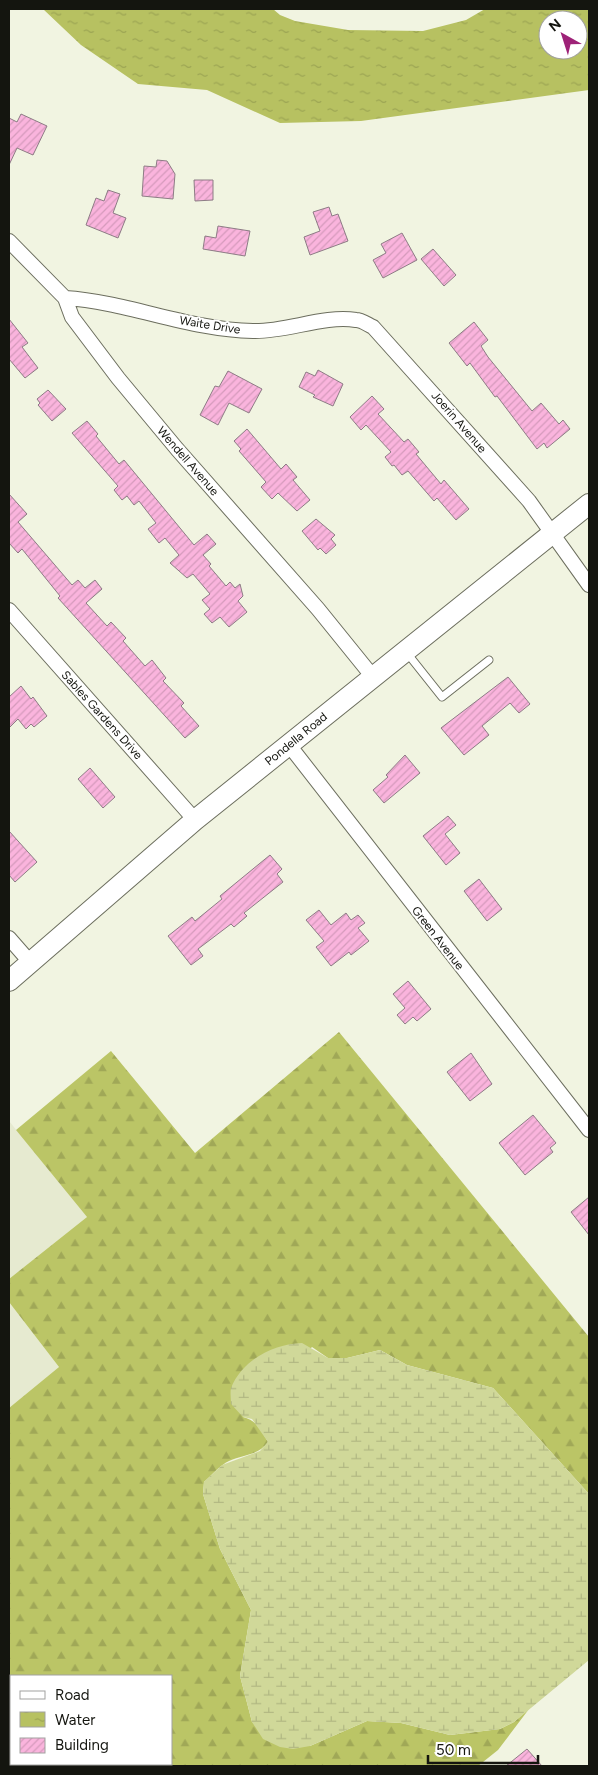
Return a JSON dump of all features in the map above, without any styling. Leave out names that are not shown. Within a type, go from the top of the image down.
[{"type":"main road","name":"Pondella Road","points":[[9,981],[195,820],[589,504]]},
{"type":"street","name":"Wendell Avenue","points":[[9,241],[65,298],[72,316],[118,378],[177,449],[323,614],[373,677]]},
{"type":"street","name":"Waite Drive","points":[[65,298],[96,300],[150,315],[236,330],[272,331],[339,319],[358,320]]},
{"type":"street","name":"Joerin Avenue","points":[[358,320],[373,327],[529,502],[589,585]]},
{"type":"street","name":"Sables Gardens Drive","points":[[9,610],[195,820]]},
{"type":"street","name":"Green Avenue","points":[[288,744],[589,1130]]},
{"type":"street","points":[[9,938],[30,962]]},
{"type":"lane","points":[[405,651],[442,697],[489,660]]},
{"type":"shaded area","points":[[9,1121],[87,1217],[9,1279]]},
{"type":"shaded area","points":[[9,1302],[59,1367],[9,1408]]},
{"type":"green space","points":[[339,1032],[589,1337],[589,1494],[493,1388],[407,1365],[380,1350],[347,1358],[328,1358],[312,1347],[243,1417],[255,1423],[261,1430],[268,1442],[264,1447],[226,1463],[204,1482],[203,1494],[220,1549],[251,1610],[240,1676],[252,1722],[310,1746],[367,1721],[401,1723],[450,1735],[500,1729],[514,1722],[529,1709],[498,1750],[478,1766],[9,1766],[9,1408],[59,1367],[9,1302],[9,1279],[87,1217],[16,1130],[111,1051],[195,1153]]},
{"type":"green space","points":[[302,1343],[328,1358],[347,1358],[380,1350],[407,1365],[493,1388],[589,1494],[589,1660],[514,1722],[500,1729],[450,1735],[401,1723],[367,1721],[310,1746],[293,1749],[280,1747],[263,1739],[252,1722],[240,1676],[251,1610],[220,1549],[203,1494],[204,1482],[222,1465],[260,1451],[268,1442],[252,1419],[243,1417],[231,1404],[231,1388],[236,1378],[251,1361],[260,1355],[281,1346]]},
{"type":"water","points":[[43,9],[273,9],[280,15],[295,21],[348,30],[423,31],[466,20],[485,9],[589,9],[589,90],[361,121],[280,123],[207,90],[138,84],[81,45]]},
{"type":"building","points":[[21,114],[47,126],[33,155],[17,148],[9,165],[9,118],[17,122]]},
{"type":"building","points":[[157,160],[167,161],[175,174],[173,199],[142,196],[144,166],[156,167]]},
{"type":"building","points":[[194,180],[213,180],[213,200],[195,201]]},
{"type":"building","points":[[108,190],[120,194],[113,213],[126,218],[118,238],[86,225],[96,198],[104,201]]},
{"type":"building","points":[[329,207],[332,216],[338,214],[348,241],[310,255],[304,237],[320,231],[313,212]]},
{"type":"building","points":[[218,226],[250,231],[245,256],[203,249],[205,236],[216,238]]},
{"type":"building","points":[[402,233],[417,260],[383,278],[373,260],[386,253],[381,244]]},
{"type":"building","points":[[433,249],[456,275],[444,286],[421,259]]},
{"type":"building","points":[[9,319],[28,343],[22,347],[38,368],[25,378],[9,359]]},
{"type":"building","points":[[474,322],[488,340],[481,346],[488,357],[532,411],[541,403],[559,424],[563,420],[570,429],[547,448],[544,443],[537,449],[470,363],[467,366],[449,343]]},
{"type":"building","points":[[318,370],[343,384],[333,406],[313,397],[315,395],[299,387],[306,372],[315,376]]},
{"type":"building","points":[[228,371],[262,389],[249,413],[229,403],[218,425],[200,415],[215,386],[219,387]]},
{"type":"building","points":[[48,390],[66,409],[52,421],[38,405],[40,403],[37,399]]},
{"type":"building","points":[[372,396],[384,409],[378,414],[404,442],[408,439],[419,452],[416,454],[441,484],[444,480],[469,509],[456,520],[437,498],[434,501],[408,471],[402,475],[394,465],[392,466],[385,457],[391,452],[366,425],[361,430],[350,417]]},
{"type":"building","points":[[87,421],[98,434],[96,436],[119,464],[124,460],[194,545],[207,534],[216,544],[203,555],[211,564],[209,566],[226,586],[230,582],[235,588],[240,584],[243,596],[238,601],[247,612],[229,627],[220,617],[212,623],[204,614],[210,609],[202,600],[210,594],[193,574],[187,578],[170,563],[179,555],[165,538],[159,543],[148,529],[156,523],[139,501],[134,505],[127,496],[122,500],[114,490],[118,486],[72,433]]},
{"type":"building","points":[[247,429],[281,469],[286,464],[297,477],[293,480],[310,500],[297,511],[278,493],[272,499],[261,487],[266,482],[239,451],[241,449],[234,441]]},
{"type":"building","points":[[9,494],[27,514],[18,522],[72,585],[78,580],[85,588],[95,580],[102,589],[86,603],[107,626],[111,622],[126,638],[123,641],[145,666],[152,660],[166,678],[163,681],[184,703],[181,706],[199,726],[185,738],[58,598],[60,596],[22,549],[18,553],[9,543]]},
{"type":"building","points":[[316,519],[335,535],[331,539],[336,545],[326,554],[320,548],[318,550],[302,531]]},
{"type":"building","points":[[508,677],[530,704],[519,713],[510,703],[482,726],[489,735],[464,755],[441,728]]},
{"type":"building","points":[[21,686],[31,699],[33,697],[47,716],[34,727],[31,724],[26,729],[18,719],[9,728],[9,697]]},
{"type":"building","points":[[405,755],[420,773],[384,803],[373,790],[388,777],[386,775]]},
{"type":"building","points":[[90,768],[115,797],[103,808],[78,779]]},
{"type":"building","points":[[448,816],[456,825],[445,834],[460,853],[446,865],[423,836]]},
{"type":"building","points":[[9,831],[37,862],[15,882],[9,875]]},
{"type":"building","points":[[270,855],[282,869],[277,874],[283,882],[244,913],[247,916],[234,927],[231,924],[198,949],[203,956],[191,965],[168,936],[192,917],[195,921],[222,899],[220,896]]},
{"type":"building","points":[[479,879],[502,909],[487,921],[464,891]]},
{"type":"building","points":[[319,910],[331,925],[346,913],[351,920],[358,915],[365,923],[358,928],[369,941],[351,955],[349,952],[331,966],[316,947],[324,941],[306,920]]},
{"type":"building","points":[[408,981],[431,1009],[417,1021],[413,1017],[405,1024],[397,1015],[405,1008],[393,994]]},
{"type":"building","points":[[471,1053],[492,1084],[470,1101],[447,1072]]},
{"type":"building","points":[[533,1115],[556,1143],[550,1148],[553,1152],[525,1175],[499,1143]]},
{"type":"building","points":[[589,1197],[589,1235],[571,1212]]},
{"type":"building","points":[[527,1749],[542,1766],[506,1766]]}]
